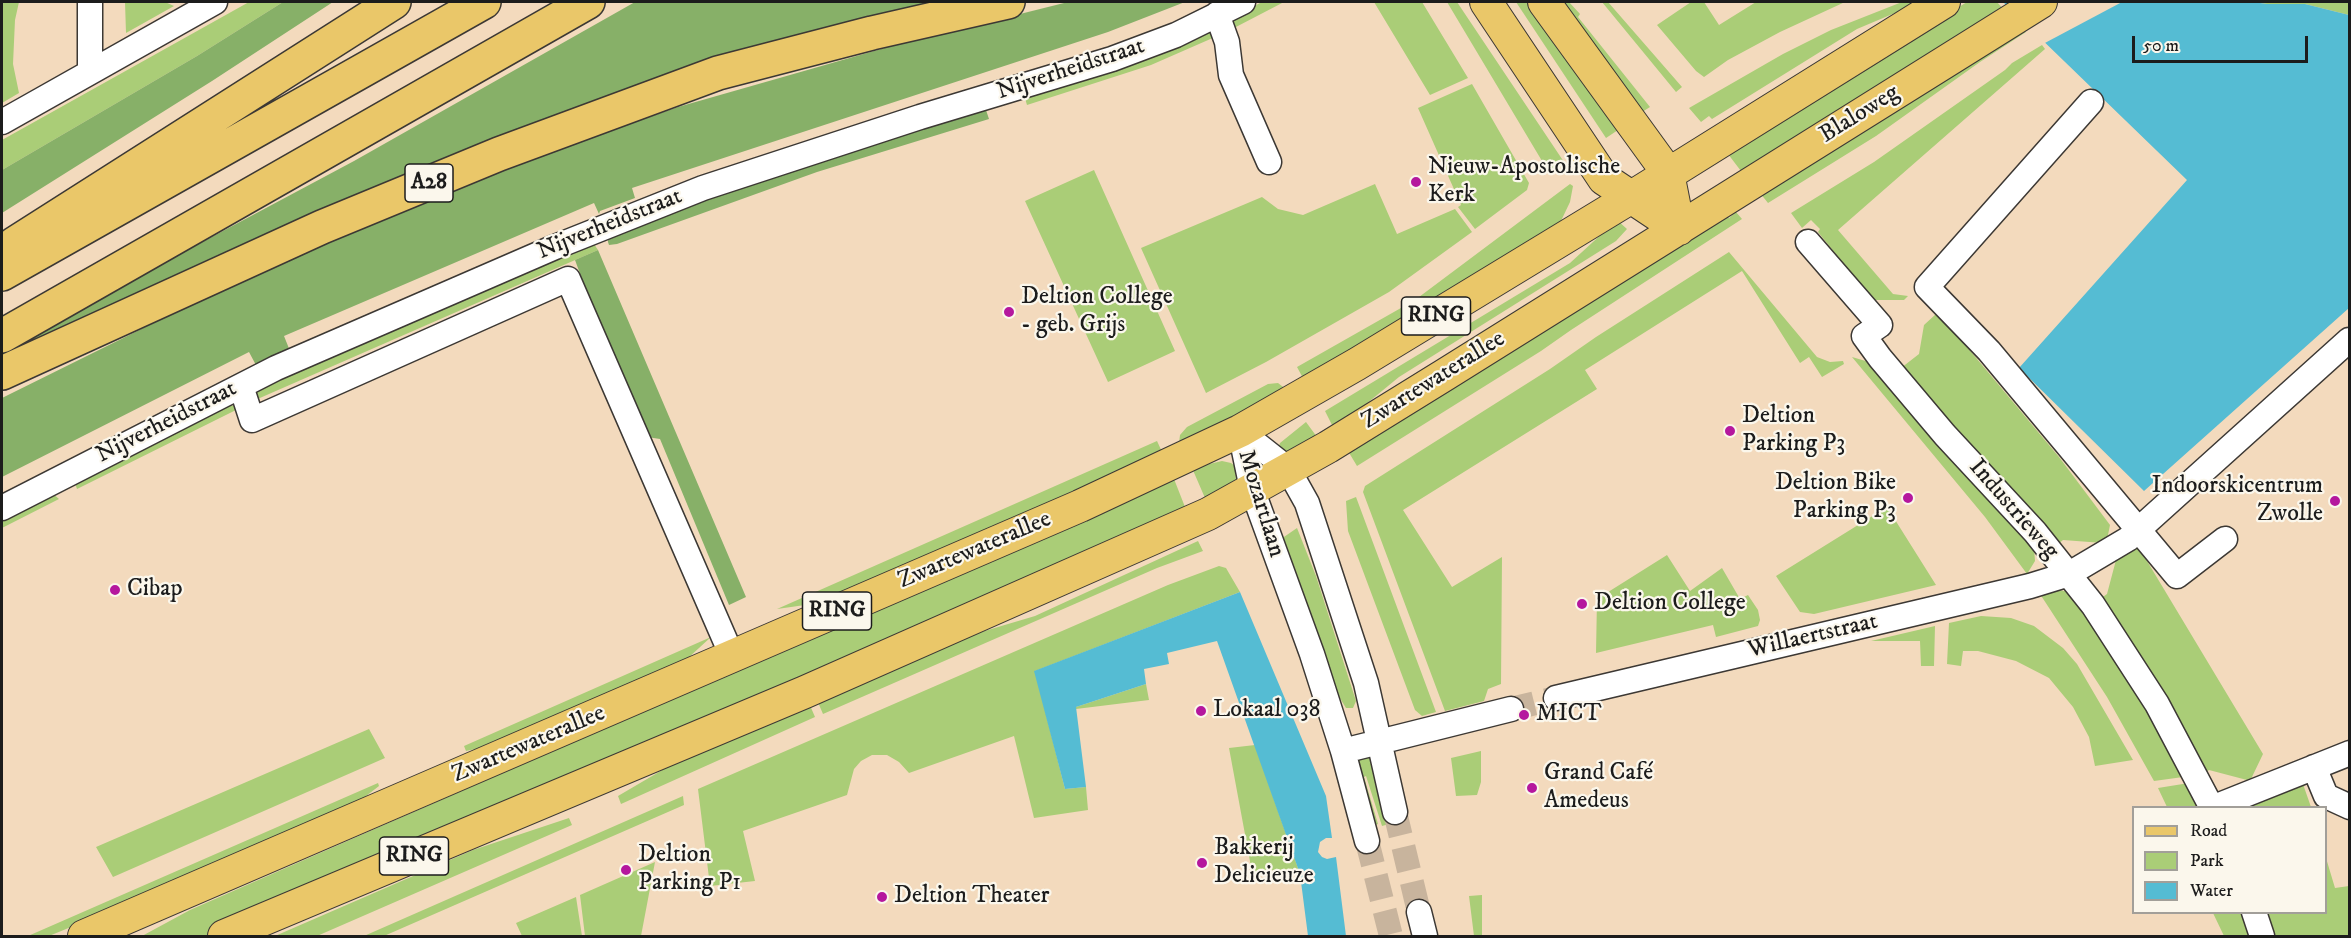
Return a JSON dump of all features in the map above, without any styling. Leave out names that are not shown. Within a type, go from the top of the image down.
[{"type":"highway","points":[[2,252],[394,2]]},
{"type":"highway","points":[[2,274],[484,2]]},
{"type":"highway","points":[[2,336],[588,2]]},
{"type":"highway","name":"A28","points":[[2,373],[322,227],[531,142],[718,73],[872,33],[1008,2]]},
{"type":"main road","points":[[1486,2],[1604,179],[1679,229]]},
{"type":"main road","points":[[1544,2],[1668,173],[1679,229]]},
{"type":"main road","name":"RING","points":[[1668,173],[1944,2]]},
{"type":"main road","name":"Blaloweg","points":[[1679,229],[2041,2]]},
{"type":"main road","name":"Zwartewaterallee","points":[[84,936],[1080,506],[1239,431],[1357,364],[1668,173]]},
{"type":"main road","name":"Zwartewaterallee","points":[[224,936],[805,692],[1184,525],[1288,469],[1377,416],[1679,229]]},
{"type":"street","points":[[90,2],[90,72]]},
{"type":"street","name":"Nijverheidstraat","points":[[2,508],[240,386],[496,271],[703,188],[920,117],[1112,59],[1176,35],[1243,2]]},
{"type":"street","points":[[2,122],[207,4]]},
{"type":"street","points":[[1218,14],[1227,42],[1231,75],[1269,162]]},
{"type":"street","points":[[2091,102],[1927,287],[1989,351],[2177,576],[2225,539]]},
{"type":"street","name":"Industrieweg","points":[[1808,242],[1880,325],[1864,336],[1880,358],[1946,435],[2028,524],[2069,574],[2136,669],[2211,806]]},
{"type":"street","points":[[240,386],[252,420],[568,279],[732,656]]},
{"type":"street","name":"Willaertstraat","points":[[1556,699],[2030,586],[2069,574],[2128,539],[2349,340]]},
{"type":"street","name":"Mozartlaan","points":[[1239,431],[1288,469],[1307,503],[1366,683],[1395,812]]},
{"type":"street","name":"Mozartlaan","points":[[1239,431],[1252,489],[1312,654],[1343,751],[1367,841]]},
{"type":"street","points":[[1343,751],[1511,709]]},
{"type":"street","points":[[2215,806],[2349,753]]},
{"type":"street","points":[[2314,767],[2326,796],[2349,807]]},
{"type":"street","points":[[1419,912],[1425,936]]},
{"type":"street","points":[[2255,914],[2262,936]]},
{"type":"green space","points":[[2,2],[19,2],[15,20],[13,64],[19,93],[2,103]]},
{"type":"green space","points":[[125,2],[165,2],[174,6],[126,33]]},
{"type":"green space","points":[[249,2],[283,2],[197,56],[2,170],[2,140]]},
{"type":"green space","points":[[283,2],[333,2],[2,213],[2,170],[197,56]]},
{"type":"green space","points":[[635,2],[958,2],[881,20],[9,361],[2,351],[354,161]]},
{"type":"green space","points":[[1068,2],[1185,2],[1108,32],[632,188],[635,198],[600,211],[599,214],[594,203],[284,336],[290,351],[257,367],[249,352],[2,477],[2,398],[206,297],[311,249],[527,160],[678,107],[888,47]]},
{"type":"green space","points":[[1262,2],[1284,2],[1234,28],[1231,18]]},
{"type":"green space","points":[[1374,2],[1422,2],[1468,78],[1430,95]]},
{"type":"green space","points":[[1447,2],[1457,2],[1564,162],[1550,172],[1545,166]]},
{"type":"green space","points":[[1516,2],[1534,2],[1621,128],[1606,138]]},
{"type":"green space","points":[[1551,2],[1569,2],[1580,14],[1578,17],[1650,107],[1639,114]]},
{"type":"green space","points":[[1602,2],[1608,2],[1682,87],[1676,92]]},
{"type":"green space","points":[[1691,2],[1704,2],[1719,25],[1756,2],[1845,2],[1780,32],[1728,60],[1704,77],[1696,71],[1657,25]]},
{"type":"green space","points":[[1902,2],[1921,2],[1857,29],[1712,119],[1709,116],[1701,122],[1689,108],[1783,54],[1831,30]]},
{"type":"green space","points":[[1967,2],[1997,2],[2005,11],[1744,175],[1728,154],[1735,146]]},
{"type":"green space","points":[[2253,2],[2349,2],[2349,15],[2305,4]]},
{"type":"green space","points":[[1211,27],[1215,37],[1151,65],[1027,105],[1024,95]]},
{"type":"green space","points":[[2023,29],[2026,32],[1876,136],[1768,203],[1760,193]]},
{"type":"green space","points":[[2042,45],[2045,49],[1838,230],[1893,294],[1908,296],[1904,300],[1868,300],[1870,297],[1818,232],[1820,229],[1811,220],[1802,228],[1791,213],[1874,162],[2012,63]]},
{"type":"green space","points":[[1472,84],[1529,183],[1527,190],[1475,229],[1458,207],[1461,205],[1418,108]]},
{"type":"green space","points":[[985,107],[989,119],[817,172],[609,245],[608,237],[694,203]]},
{"type":"green space","points":[[1094,170],[1175,351],[1108,382],[1025,201]]},
{"type":"green space","points":[[1375,184],[1397,234],[1455,209],[1472,232],[1389,292],[1266,362],[1206,393],[1141,248],[1262,197],[1278,209],[1303,215]]},
{"type":"green space","points":[[1570,184],[1573,186],[1570,202],[1560,223],[1304,380],[1297,367],[1415,300]]},
{"type":"green space","points":[[1736,212],[1742,219],[1541,351],[1357,466],[1348,451],[1726,214],[1729,218]]},
{"type":"green space","points":[[1617,220],[1627,229],[1616,241],[1399,377],[1360,409],[1333,427],[1325,411],[1570,263]]},
{"type":"green space","points":[[594,244],[598,250],[253,401],[254,393],[262,389],[261,385],[421,311]]},
{"type":"green space","points":[[598,250],[746,597],[729,605],[660,439],[647,437],[597,320],[575,260]]},
{"type":"green space","points":[[1729,252],[1817,357],[1830,362],[1843,361],[1844,364],[1822,377],[1809,357],[1800,363],[1742,271],[1585,370],[1597,389],[1403,510],[1452,587],[1502,557],[1501,684],[1488,689],[1484,701],[1445,711],[1363,492],[1365,486]]},
{"type":"green space","points":[[1936,314],[1962,341],[2059,457],[2110,525],[2107,540],[2103,543],[2063,540],[2058,544],[1901,368],[1919,354],[1924,325]]},
{"type":"green space","points":[[1852,357],[1869,362],[2034,548],[2035,561],[2027,574],[1985,517]]},
{"type":"green space","points":[[1278,383],[1287,390],[1221,426],[1179,443],[1180,435],[1187,427],[1268,384]]},
{"type":"green space","points":[[223,404],[235,406],[236,410],[77,489],[75,483]]},
{"type":"green space","points":[[1306,422],[1317,437],[1287,456],[1278,449],[1280,443]]},
{"type":"green space","points":[[1157,441],[1163,454],[833,601],[777,609]]},
{"type":"green space","points":[[1222,461],[1235,466],[1236,479],[1234,483],[1205,498],[1192,468]]},
{"type":"green space","points":[[1174,479],[1185,507],[214,936],[142,936],[190,910]]},
{"type":"green space","points":[[52,493],[59,499],[2,528],[2,516]]},
{"type":"green space","points":[[1356,497],[1436,712],[1422,716],[1415,710],[1348,531],[1346,501]]},
{"type":"green space","points":[[1887,507],[1936,585],[1814,614],[1800,612],[1776,576]]},
{"type":"green space","points":[[1297,528],[1316,576],[1356,701],[1353,708],[1346,708],[1338,695],[1281,539]]},
{"type":"green space","points":[[1198,541],[1203,551],[1157,568],[823,714],[817,700],[961,638],[1035,616]]},
{"type":"green space","points":[[2138,546],[2263,754],[2251,779],[2247,780],[2209,770],[2206,772],[2100,599],[2107,594],[2116,560]]},
{"type":"green space","points":[[1667,555],[1690,591],[1722,568],[1740,599],[1748,595],[1758,610],[1760,620],[1758,626],[1716,637],[1713,625],[1596,653],[1597,599]]},
{"type":"green space","points":[[1219,566],[1226,568],[1240,592],[1035,671],[1065,789],[1086,787],[1088,810],[1034,818],[1014,736],[909,773],[899,762],[887,755],[872,755],[861,761],[854,769],[847,795],[743,831],[755,881],[710,886],[698,789],[1168,585]]},
{"type":"green space","points":[[2055,590],[2065,591],[2075,598],[2141,696],[2183,777],[2154,781],[2107,697],[2040,594]]},
{"type":"green space","points":[[1981,616],[2011,618],[2034,626],[2063,648],[2077,664],[2133,760],[2095,766],[2089,737],[2073,707],[2049,678],[2016,661],[1978,651],[1963,651],[1961,666],[1947,664],[1949,623]]},
{"type":"green space","points":[[1935,626],[1934,666],[1921,666],[1920,641],[1871,641]]},
{"type":"green space","points":[[711,637],[675,670],[514,741],[466,751],[464,746]]},
{"type":"green space","points":[[1146,684],[1149,700],[1076,709],[1076,707]]},
{"type":"green space","points":[[809,703],[815,717],[621,804],[618,796],[676,762]]},
{"type":"green space","points":[[369,729],[385,758],[113,877],[96,847]]},
{"type":"green space","points":[[1255,745],[1300,874],[1277,877],[1276,870],[1252,872],[1229,748]]},
{"type":"green space","points":[[1481,751],[1481,782],[1477,795],[1456,796],[1451,758]]},
{"type":"green space","points":[[1371,754],[1389,824],[1382,826],[1366,776],[1364,777],[1378,824],[1375,825],[1378,840],[1357,764],[1360,759]]},
{"type":"green space","points":[[2305,782],[2304,787],[2311,806],[2253,806],[2256,799]]},
{"type":"green space","points":[[378,783],[379,786],[339,817],[49,936],[28,936]]},
{"type":"green space","points":[[2189,783],[2200,806],[2167,806],[2158,788]]},
{"type":"green space","points":[[683,796],[684,805],[384,936],[364,936]]},
{"type":"green space","points":[[569,818],[572,825],[317,936],[275,936],[473,850]]},
{"type":"green space","points":[[2327,861],[2335,888],[2349,886],[2349,935],[2274,936],[2265,914],[2327,914]]},
{"type":"green space","points":[[655,862],[641,936],[585,936],[580,895]]},
{"type":"green space","points":[[1482,895],[1482,936],[1474,936],[1469,896]]},
{"type":"green space","points":[[576,897],[582,936],[522,936],[516,923]]},
{"type":"green space","points":[[2213,914],[2244,914],[2252,936],[2224,936]]},
{"type":"water","points":[[2003,2],[2253,2],[2305,4],[2349,15],[2349,308],[2144,491],[2019,368],[2187,180]]},
{"type":"water","points":[[1240,592],[1326,796],[1332,838],[1326,838],[1320,842],[1318,852],[1327,859],[1336,857],[1346,936],[1308,936],[1300,874],[1217,641],[1167,653],[1169,664],[1144,669],[1146,684],[1076,707],[1086,787],[1065,789],[1034,671]]},
{"type":"pier","points":[[2015,2],[2122,2],[2043,44],[2005,8]]},
{"type":"tunnel","points":[[1511,709],[1556,698]]},
{"type":"tunnel","points":[[1395,812],[1419,912]]},
{"type":"tunnel","points":[[1367,841],[1391,936]]},
{"type":"place","name":"Nieuw-Apostolische Kerk","points":[[1416,182]]},
{"type":"place","name":"Deltion College - geb. Grijs","points":[[1009,312]]},
{"type":"place","name":"Deltion Parking P3","points":[[1730,431]]},
{"type":"place","name":"Deltion Bike Parking P3","points":[[1908,498]]},
{"type":"place","name":"Indoorskicentrum Zwolle","points":[[2335,501]]},
{"type":"place","name":"Cibap","points":[[115,590]]},
{"type":"place","name":"Deltion College","points":[[1582,604]]},
{"type":"place","name":"Lokaal 038","points":[[1201,711]]},
{"type":"place","name":"MICT","points":[[1524,715]]},
{"type":"place","name":"Grand Café Amedeus","points":[[1532,788]]},
{"type":"place","name":"Bakkerij Delicieuze","points":[[1202,863]]},
{"type":"place","name":"Deltion Parking P1","points":[[626,870]]},
{"type":"place","name":"Deltion Theater","points":[[882,897]]}]
